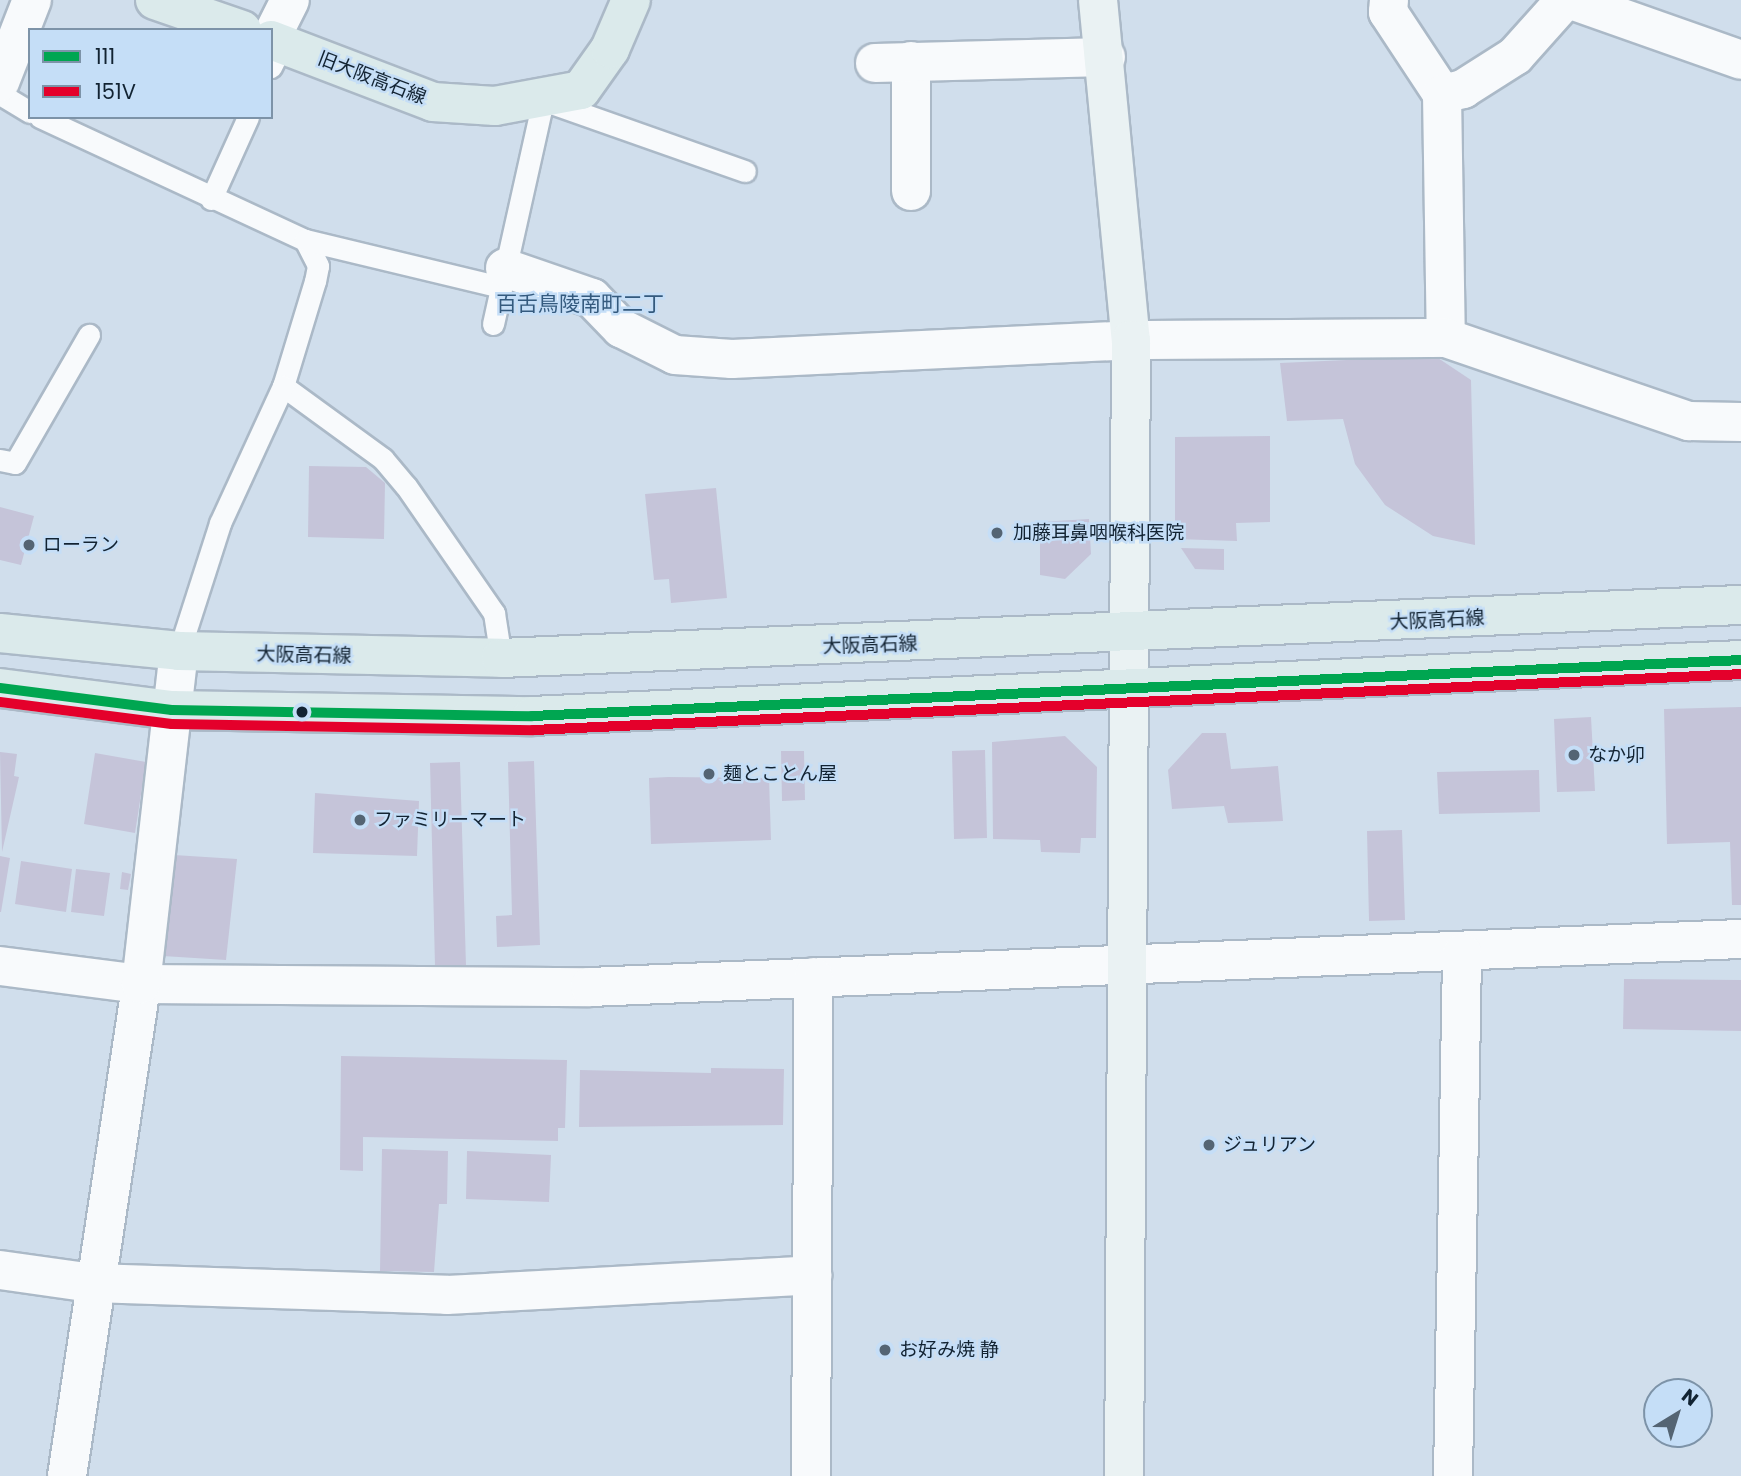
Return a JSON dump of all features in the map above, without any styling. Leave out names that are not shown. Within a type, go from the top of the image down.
[{"type":"main road","points":[[155,0],[236,28]]},
{"type":"main road","name":"旧大阪高石線","points":[[274,47],[433,102],[495,106],[543,100],[581,90],[610,49],[631,0]]},
{"type":"main road","name":"大阪高石線","points":[[0,633],[179,651],[501,658],[1132,635],[1741,605]]},
{"type":"main road","points":[[0,688],[173,710],[532,716],[1132,685],[1741,660]]},
{"type":"street","points":[[0,82],[32,0]]},
{"type":"street","points":[[274,47],[290,0]]},
{"type":"street","points":[[1098,0],[1106,57],[1131,340],[1132,964],[1125,1476]]},
{"type":"street","points":[[1389,0],[1388,12],[1442,93],[1446,338]]},
{"type":"street","points":[[1442,93],[1463,89],[1515,57],[1565,0]]},
{"type":"street","points":[[1571,0],[1741,60]]},
{"type":"street","points":[[911,191],[893,62],[1106,57]]},
{"type":"street","points":[[503,278],[592,298],[621,328],[675,355],[732,359],[1131,340],[1446,338],[1689,421],[1741,422]]},
{"type":"street","points":[[67,1476],[93,1283],[141,984],[179,651]]},
{"type":"street","points":[[0,966],[141,984],[361,990],[814,977],[1462,953],[1741,939]]},
{"type":"street","points":[[1453,1476],[1462,953]]},
{"type":"street","points":[[811,1476],[814,977]]},
{"type":"street","points":[[0,1270],[93,1283],[447,1295],[812,1275]]},
{"type":"lane","points":[[0,94],[28,111]]},
{"type":"lane","points":[[494,324],[543,100],[745,171]]},
{"type":"lane","points":[[44,119],[211,199],[305,240],[503,278]]},
{"type":"lane","points":[[211,199],[247,119]]},
{"type":"lane","points":[[179,651],[220,523],[283,386],[316,281],[318,266],[305,240]]},
{"type":"lane","points":[[0,460],[15,463],[89,335]]},
{"type":"lane","points":[[283,386],[383,459],[406,486],[494,613],[501,658]]},
{"type":"building","points":[[1435,356],[1471,380],[1475,545],[1433,536],[1385,505],[1355,464],[1343,419],[1287,421],[1280,363]]},
{"type":"building","points":[[1270,436],[1270,522],[1236,523],[1237,541],[1175,539],[1175,437]]},
{"type":"building","points":[[309,466],[366,467],[385,483],[384,539],[308,537]]},
{"type":"building","points":[[716,488],[727,598],[671,603],[669,579],[654,580],[645,494]]},
{"type":"building","points":[[0,507],[34,516],[21,565],[0,560]]},
{"type":"building","points":[[1089,519],[1091,554],[1065,579],[1040,575],[1040,522]]},
{"type":"building","points":[[1181,548],[1224,549],[1224,570],[1195,569]]},
{"type":"building","points":[[1741,707],[1741,905],[1732,905],[1730,842],[1667,844],[1664,709]]},
{"type":"building","name":"なか卯","points":[[1591,717],[1595,791],[1557,792],[1554,719]]},
{"type":"building","points":[[1202,733],[1226,733],[1231,769],[1278,766],[1283,821],[1228,823],[1224,806],[1172,809],[1168,770]]},
{"type":"building","points":[[1065,736],[1097,767],[1096,838],[1081,838],[1080,853],[1041,852],[1040,840],[993,839],[992,742]]},
{"type":"building","points":[[985,750],[987,838],[954,839],[952,751]]},
{"type":"building","points":[[781,751],[804,751],[805,800],[782,801]]},
{"type":"building","points":[[0,752],[17,754],[14,776],[19,777],[2,852]]},
{"type":"building","points":[[95,753],[146,762],[135,833],[84,824]]},
{"type":"building","points":[[534,761],[540,945],[497,947],[496,916],[512,915],[508,762]]},
{"type":"building","points":[[460,762],[466,966],[435,966],[430,763]]},
{"type":"building","points":[[1539,770],[1540,812],[1439,814],[1437,772]]},
{"type":"building","points":[[649,778],[769,778],[771,840],[651,844]]},
{"type":"building","points":[[315,793],[419,801],[417,856],[313,853]]},
{"type":"building","points":[[1402,830],[1405,920],[1369,921],[1367,831]]},
{"type":"building","points":[[174,855],[237,859],[226,960],[163,956]]},
{"type":"building","points":[[0,856],[10,858],[1,912],[0,912]]},
{"type":"building","points":[[21,861],[72,869],[66,912],[15,904]]},
{"type":"building","points":[[76,869],[110,873],[104,916],[71,912]]},
{"type":"building","points":[[122,872],[131,874],[128,890],[120,889]]},
{"type":"building","points":[[1624,979],[1741,980],[1741,1031],[1623,1029]]},
{"type":"building","points":[[341,1056],[567,1060],[565,1128],[558,1128],[558,1141],[363,1137],[363,1171],[340,1170]]},
{"type":"building","points":[[711,1068],[784,1069],[783,1125],[579,1127],[580,1070],[711,1073]]},
{"type":"building","points":[[382,1149],[448,1151],[447,1204],[439,1204],[434,1272],[380,1271]]},
{"type":"building","points":[[467,1151],[551,1155],[549,1202],[466,1199]]},
{"type":"transit line","name":"111","points":[[0,688],[172,710],[532,716],[1741,660]]},
{"type":"transit line","name":"151V","points":[[0,702],[172,724],[533,730],[1741,674]]},
{"type":"place","name":"加藤耳鼻咽喉科医院","points":[[997,533]]},
{"type":"place","name":"ローラン","points":[[29,545]]},
{"type":"place","name":"なか卯","points":[[1574,755]]},
{"type":"place","name":"麺とことん屋","points":[[709,774]]},
{"type":"place","name":"ファミリーマート","points":[[360,820]]},
{"type":"place","name":"ジュリアン","points":[[1209,1145]]},
{"type":"place","name":"お好み焼 静","points":[[885,1350]]},
{"type":"district","name":"百舌鳥陵南町二丁","points":[[580,304]]}]
